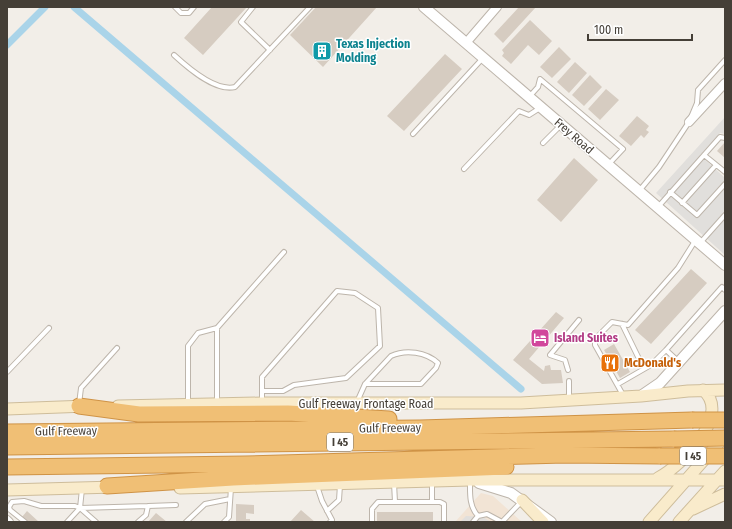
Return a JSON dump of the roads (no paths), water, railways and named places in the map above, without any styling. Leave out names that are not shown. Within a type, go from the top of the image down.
[{"type":"highway","points":[[79,406],[139,414],[288,414],[398,419],[420,428]]},
{"type":"highway","name":"Gulf Freeway","points":[[7,432],[420,428],[725,420]]},
{"type":"highway","name":"Gulf Freeway","points":[[7,447],[674,439],[725,437]]},
{"type":"highway","points":[[107,486],[233,478],[548,465],[565,455]]},
{"type":"highway","name":"I 45","points":[[7,467],[244,464],[565,455],[725,456]]},
{"type":"main road","name":"Gulf Freeway Frontage Road","points":[[7,409],[79,406],[262,403],[521,403],[624,398],[703,390],[725,390]]},
{"type":"main road","points":[[656,480],[681,465],[716,428],[722,413],[720,406],[712,395],[703,390]]},
{"type":"main road","points":[[649,522],[725,437]]},
{"type":"main road","points":[[679,522],[720,480],[725,471]]},
{"type":"main road","points":[[7,490],[107,486],[137,489],[340,485],[470,480],[720,480]]},
{"type":"main road","points":[[689,511],[725,494]]},
{"type":"main road","points":[[522,500],[543,522]]},
{"type":"street","name":"Frey Road","points":[[424,7],[725,265]]},
{"type":"street","points":[[466,43],[497,7]]},
{"type":"street","points":[[689,122],[725,83]]},
{"type":"street","points":[[641,396],[660,383],[725,311]]},
{"type":"street","points":[[470,480],[498,487],[522,500],[551,522]]},
{"type":"lane","points":[[176,7],[181,13],[189,13],[194,7]]},
{"type":"lane","points":[[253,7],[241,22],[270,50]]},
{"type":"lane","points":[[174,55],[198,76],[229,89],[235,87],[310,7]]},
{"type":"lane","points":[[413,134],[483,58]]},
{"type":"lane","points":[[638,191],[659,167],[689,122],[697,103],[698,90],[725,60]]},
{"type":"lane","points":[[529,97],[538,87],[540,79],[623,149],[608,165]]},
{"type":"lane","points":[[464,169],[519,111],[529,115],[541,108]]},
{"type":"lane","points":[[543,143],[561,125]]},
{"type":"lane","points":[[657,207],[720,137],[725,138]]},
{"type":"lane","points":[[704,155],[725,172]]},
{"type":"lane","points":[[682,203],[716,165]]},
{"type":"lane","points":[[670,192],[697,215],[725,184]]},
{"type":"lane","points":[[624,398],[618,384],[595,345],[595,339],[612,322],[628,324],[678,268],[698,241],[725,215]]},
{"type":"lane","points":[[188,404],[188,346],[198,333],[217,328],[284,252]]},
{"type":"lane","points":[[618,384],[651,366],[724,287]]},
{"type":"lane","points":[[262,391],[283,392],[294,385],[346,378],[380,346],[378,308],[355,293],[337,291],[262,377],[262,391],[262,403]]},
{"type":"lane","points":[[568,370],[565,360],[550,355],[579,320]]},
{"type":"lane","points":[[622,324],[644,369]]},
{"type":"lane","points":[[7,372],[49,328]]},
{"type":"lane","points":[[217,328],[217,404]]},
{"type":"lane","points":[[79,406],[80,388],[117,348]]},
{"type":"lane","points":[[666,350],[679,362]]},
{"type":"lane","points":[[356,404],[365,384],[391,356],[396,353],[421,353],[432,357],[438,362],[436,368],[421,384],[365,384]]},
{"type":"lane","points":[[569,381],[570,401]]},
{"type":"lane","points":[[470,480],[470,501],[473,510],[478,516]]},
{"type":"lane","points":[[432,482],[432,502]]},
{"type":"lane","points":[[394,483],[395,502]]},
{"type":"lane","points":[[317,485],[332,520],[330,522]]},
{"type":"lane","points":[[327,511],[339,500],[340,485]]},
{"type":"lane","points":[[67,522],[80,508],[82,487]]},
{"type":"lane","points":[[224,522],[229,517],[231,487]]},
{"type":"lane","points":[[186,522],[204,504],[230,499]]},
{"type":"lane","points":[[473,522],[478,516],[487,514],[502,522],[522,500]]},
{"type":"lane","points":[[25,522],[10,510],[9,508],[12,502],[24,501],[41,506],[75,506],[80,508],[176,505]]},
{"type":"lane","points":[[372,522],[372,509],[378,502],[440,502],[444,504],[444,522]]},
{"type":"lane","points":[[138,522],[146,515],[148,506]]},
{"type":"lane","points":[[80,508],[96,522]]},
{"type":"waterway","points":[[7,45],[45,7]]},
{"type":"waterway","points":[[74,7],[521,389]]},
{"type":"place","name":"Texas Injection Molding","points":[[322,51]]},
{"type":"place","name":"Island Suites","points":[[540,338]]},
{"type":"place","name":"McDonald's","points":[[610,363]]}]
